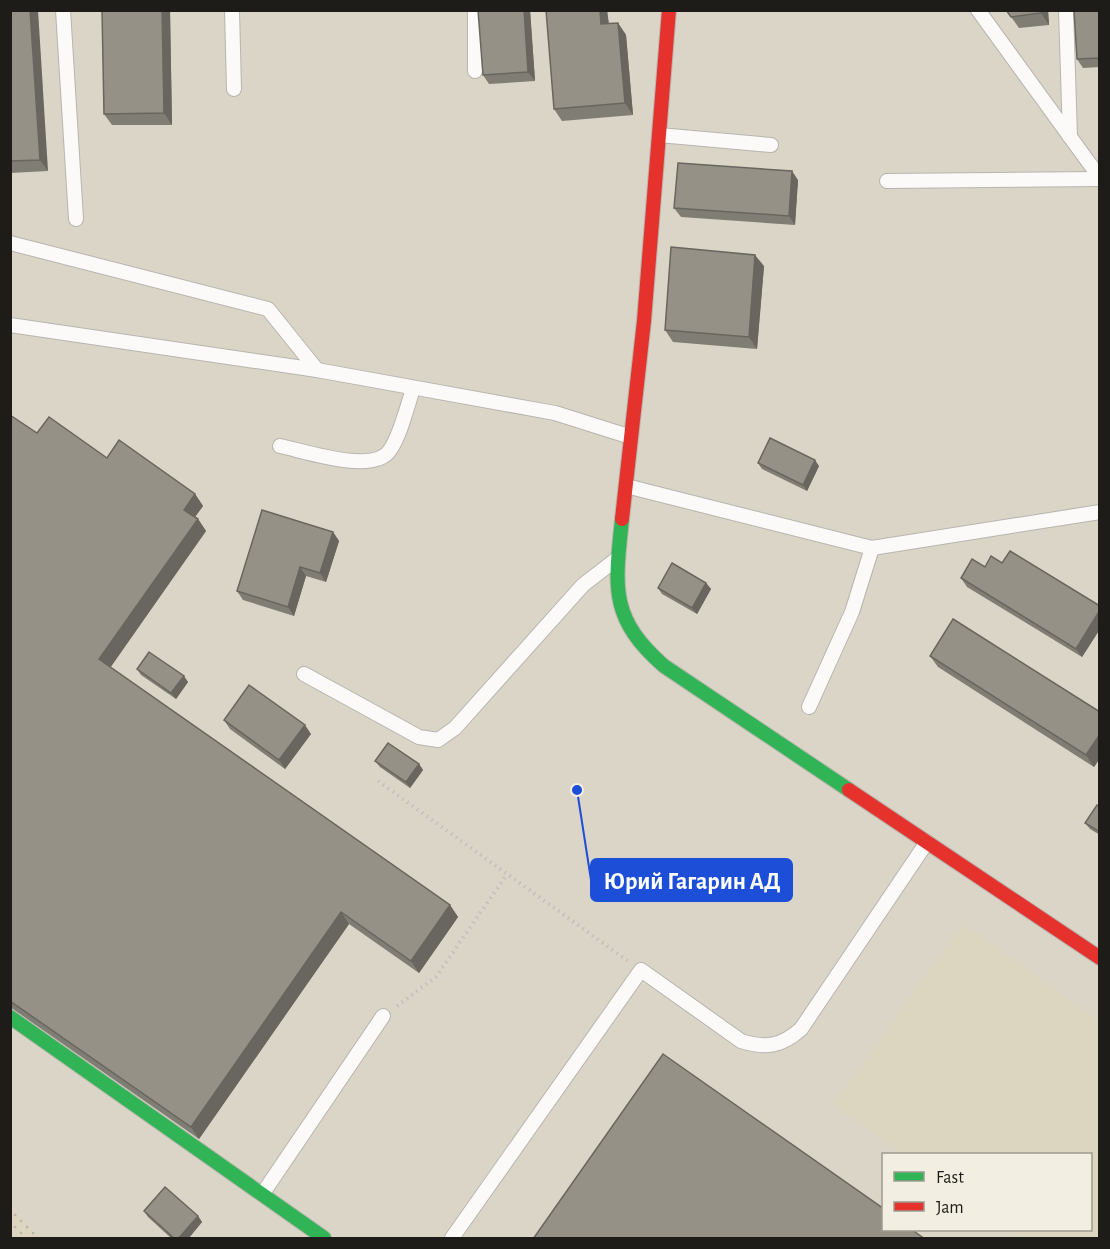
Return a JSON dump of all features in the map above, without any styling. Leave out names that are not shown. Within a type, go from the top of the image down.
[{"type":"street","points":[[669,10],[644,321],[618,558],[617,592],[623,620],[639,645],[664,666],[1100,958]]},
{"type":"street","points":[[10,1017],[263,1193],[324,1239]]},
{"type":"lane","points":[[63,10],[76,219]]},
{"type":"lane","points":[[232,10],[234,89]]},
{"type":"lane","points":[[475,10],[475,71]]},
{"type":"lane","points":[[978,10],[1100,178]]},
{"type":"lane","points":[[1066,10],[1070,137]]},
{"type":"lane","points":[[659,135],[771,145]]},
{"type":"lane","points":[[887,181],[1100,178]]},
{"type":"lane","points":[[10,243],[268,309],[317,370]]},
{"type":"lane","points":[[10,325],[317,370],[555,413],[632,437]]},
{"type":"lane","points":[[280,446],[363,463],[378,460],[390,451],[413,389]]},
{"type":"lane","points":[[626,486],[872,548],[1100,512]]},
{"type":"lane","points":[[809,707],[852,612],[872,548]]},
{"type":"lane","points":[[304,674],[419,737],[438,740],[455,728],[583,585],[618,558]]},
{"type":"lane","points":[[452,1239],[641,970],[741,1041],[758,1046],[773,1046],[789,1039],[801,1029],[927,842]]},
{"type":"lane","points":[[263,1193],[383,1016]]},
{"type":"path","points":[[378,781],[641,970]]},
{"type":"path","points":[[383,1016],[436,977],[507,874]]},
{"type":"shaded area","points":[[11,11],[1099,11],[1099,1238],[40,1238],[11,1207]]},
{"type":"shaded area","points":[[963,923],[1099,1021],[1099,1238],[1020,1238],[1009,1231],[1092,1231],[1092,1153],[902,1153],[833,1105]]},
{"type":"shaded area","points":[[11,1207],[40,1238],[11,1238]]},
{"type":"building","points":[[10,10],[30,10],[40,160],[10,161]]},
{"type":"building","points":[[102,10],[162,10],[164,113],[104,114]]},
{"type":"building","points":[[478,10],[524,10],[528,72],[483,75]]},
{"type":"building","points":[[546,10],[600,10],[601,24],[618,23],[625,103],[554,109]]},
{"type":"building","points":[[1006,10],[1040,10],[1041,13],[1011,17]]},
{"type":"building","points":[[1074,10],[1100,10],[1100,58],[1077,59]]},
{"type":"building","points":[[678,163],[792,171],[789,216],[674,208]]},
{"type":"building","points":[[671,247],[755,255],[749,337],[665,330]]},
{"type":"building","points":[[10,415],[37,433],[49,417],[107,458],[119,440],[195,494],[184,510],[198,519],[99,659],[450,905],[411,961],[341,912],[191,1127],[10,1001]]},
{"type":"building","points":[[770,438],[815,460],[803,485],[758,463]]},
{"type":"building","points":[[262,510],[333,532],[320,573],[300,567],[288,607],[237,591]]},
{"type":"building","points":[[1010,551],[1100,606],[1100,610],[1076,649],[961,578],[972,559],[985,567],[991,556],[1002,563]]},
{"type":"building","points":[[672,563],[706,583],[692,608],[658,588]]},
{"type":"building","points":[[953,619],[1100,712],[1100,734],[1086,755],[930,656]]},
{"type":"building","points":[[149,652],[184,676],[171,693],[137,669]]},
{"type":"building","points":[[249,685],[305,725],[279,760],[224,720]]},
{"type":"building","points":[[388,743],[419,764],[406,782],[375,761]]},
{"type":"building","points":[[1097,805],[1100,807],[1100,832],[1085,823]]},
{"type":"building","points":[[663,1054],[882,1208],[882,1231],[913,1231],[925,1239],[533,1239]]},
{"type":"building","points":[[165,1187],[198,1216],[178,1239],[175,1239],[144,1211]]},
{"type":"traffic: fast","points":[[622,519],[618,564],[620,600],[633,632],[646,649],[664,666],[849,790]]},
{"type":"traffic: fast","points":[[10,1017],[324,1238]]},
{"type":"traffic: jam","points":[[622,519],[644,321],[669,10]]},
{"type":"traffic: jam","points":[[849,790],[1100,958]]},
{"type":"place","name":"Юрий Гагарин АД","points":[[577,790]]}]
